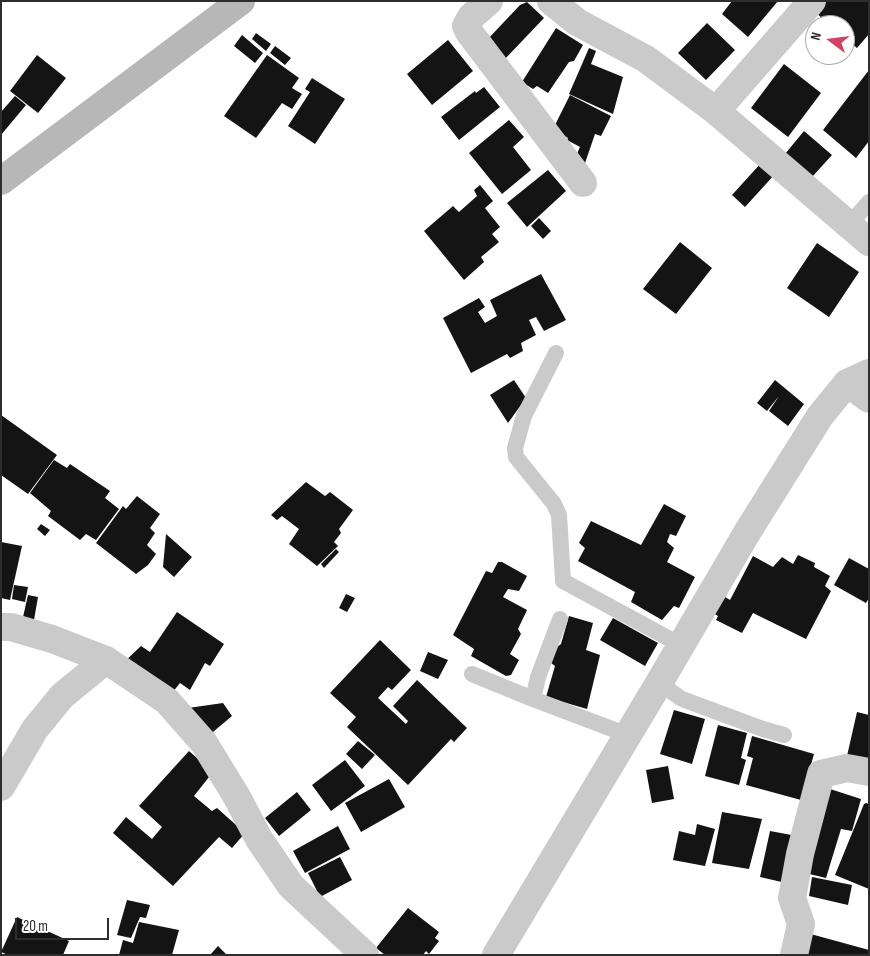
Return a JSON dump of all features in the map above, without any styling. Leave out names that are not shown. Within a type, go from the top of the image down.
[{"type":"street","points":[[1,181],[241,1]]},
{"type":"street","points":[[489,1],[471,16],[466,26],[583,183]]},
{"type":"street","points":[[551,1],[577,22],[646,59],[716,111],[859,234]]},
{"type":"street","points":[[716,111],[812,1]]},
{"type":"street","points":[[496,955],[748,530],[820,416],[858,378],[869,399]]},
{"type":"street","points":[[1,627],[11,627],[52,639],[106,660],[167,701],[204,743],[238,797],[259,839],[291,886],[365,955]]},
{"type":"street","points":[[1,787],[35,729],[62,696],[106,660]]},
{"type":"street","points":[[794,955],[800,924],[792,898],[800,854],[821,774],[847,768],[869,772]]},
{"type":"lane","points":[[859,234],[869,202]]},
{"type":"lane","points":[[556,353],[524,416],[514,448],[516,457],[554,504],[559,516],[563,581],[681,645]]},
{"type":"lane","points":[[533,699],[538,677],[560,619]]},
{"type":"lane","points":[[472,674],[628,735]]},
{"type":"lane","points":[[659,683],[682,699],[784,735]]},
{"type":"building","points":[[732,1],[778,1],[748,37],[722,14]]},
{"type":"building","points":[[824,1],[869,1],[869,34],[857,48],[855,46],[855,15],[818,15],[815,12]]},
{"type":"building","points":[[527,2],[544,18],[504,60],[486,41],[520,5]]},
{"type":"building","points":[[707,23],[735,50],[706,80],[678,53]]},
{"type":"building","points":[[556,28],[583,45],[574,61],[569,62],[548,93],[537,86],[533,89],[522,82]]},
{"type":"building","points":[[256,33],[271,44],[266,51],[252,39]]},
{"type":"building","points":[[242,35],[263,53],[255,63],[234,46]]},
{"type":"building","points":[[448,40],[473,71],[432,105],[407,74]]},
{"type":"building","points":[[275,46],[291,58],[285,65],[270,53]]},
{"type":"building","points":[[589,48],[596,51],[591,64],[623,77],[613,114],[569,94]]},
{"type":"building","points":[[37,55],[66,78],[38,113],[10,91]]},
{"type":"building","points":[[267,55],[299,78],[292,88],[302,94],[292,109],[282,103],[256,138],[224,116]]},
{"type":"building","points":[[784,64],[821,93],[788,137],[751,108]]},
{"type":"building","points":[[869,70],[869,141],[856,158],[823,130]]},
{"type":"building","points":[[312,78],[345,99],[315,144],[288,126],[310,92],[305,89]]},
{"type":"building","points":[[484,87],[500,107],[459,140],[441,117],[475,91],[476,93]]},
{"type":"building","points":[[570,95],[611,116],[601,136],[595,134],[585,163],[575,158],[580,147],[553,129]]},
{"type":"building","points":[[15,96],[26,105],[1,135],[1,112]]},
{"type":"building","points":[[509,120],[524,137],[513,147],[531,170],[502,194],[469,153]]},
{"type":"building","points":[[804,131],[832,155],[812,177],[785,154]]},
{"type":"building","points":[[762,162],[775,174],[745,207],[732,195]]},
{"type":"building","points":[[548,170],[566,191],[527,227],[507,203]]},
{"type":"building","points":[[480,185],[493,201],[485,208],[500,227],[492,234],[499,242],[481,257],[484,262],[464,280],[424,231],[453,206],[459,212],[477,196],[474,190]]},
{"type":"building","points":[[539,218],[551,231],[543,239],[531,226]]},
{"type":"building","points":[[680,242],[712,268],[676,314],[643,289]]},
{"type":"building","points":[[817,243],[859,272],[829,317],[787,288]]},
{"type":"building","points":[[541,274],[566,320],[544,331],[536,317],[529,320],[536,335],[521,343],[523,351],[510,358],[507,354],[471,373],[443,318],[479,298],[485,307],[478,312],[485,323],[497,316],[490,300]]},
{"type":"building","points":[[514,380],[526,398],[508,423],[490,395]]},
{"type":"building","points":[[775,380],[804,404],[788,426],[769,411],[779,396],[767,411],[757,403]]},
{"type":"building","points":[[1,415],[57,455],[28,494],[1,475]]},
{"type":"building","points":[[54,460],[67,468],[70,464],[110,491],[105,498],[119,509],[96,540],[86,534],[80,540],[48,516],[51,511],[30,493]]},
{"type":"building","points":[[306,482],[325,496],[330,492],[353,510],[339,529],[341,533],[334,542],[338,546],[317,566],[289,544],[299,529],[282,516],[277,520],[271,515]]},
{"type":"building","points":[[137,496],[160,514],[150,528],[155,533],[147,545],[156,554],[148,565],[136,574],[96,543],[123,506],[126,509]]},
{"type":"building","points":[[664,504],[686,516],[676,536],[670,534],[667,542],[674,548],[667,562],[695,577],[679,608],[674,606],[662,620],[631,602],[635,592],[578,561],[585,548],[579,543],[591,521],[641,545]]},
{"type":"building","points":[[41,524],[50,530],[45,536],[37,529]]},
{"type":"building","points":[[166,534],[192,557],[174,577],[163,567]]},
{"type":"building","points":[[1,542],[22,546],[10,600],[1,598]]},
{"type":"building","points":[[336,549],[339,552],[324,568],[321,564]]},
{"type":"building","points":[[798,555],[815,563],[814,567],[830,576],[825,586],[831,591],[806,639],[753,613],[742,633],[716,620],[718,616],[713,613],[722,595],[730,600],[753,556],[773,567],[782,557],[793,564]]},
{"type":"building","points":[[849,558],[869,569],[869,598],[866,603],[834,585]]},
{"type":"building","points":[[498,562],[502,562],[527,576],[519,591],[508,589],[503,597],[527,610],[518,629],[521,634],[510,654],[519,660],[511,675],[506,676],[471,656],[474,649],[453,635],[486,571],[492,573]]},
{"type":"building","points":[[14,585],[28,587],[25,602],[12,599]]},
{"type":"building","points":[[346,594],[355,598],[347,612],[339,608]]},
{"type":"building","points":[[28,595],[38,597],[34,620],[23,617]]},
{"type":"building","points":[[177,612],[224,644],[210,666],[205,663],[190,690],[180,683],[172,693],[122,664],[141,646],[150,652]]},
{"type":"building","points":[[569,616],[593,623],[586,650],[600,655],[587,709],[546,697],[555,666],[551,663],[557,647],[561,644]]},
{"type":"building","points":[[613,618],[658,643],[645,666],[600,640]]},
{"type":"building","points":[[380,640],[411,670],[392,690],[388,687],[378,698],[406,724],[408,721],[393,706],[417,680],[467,728],[454,742],[451,739],[408,785],[347,727],[356,717],[330,693]]},
{"type":"building","points":[[428,652],[448,660],[438,679],[420,671]]},
{"type":"building","points":[[223,703],[232,716],[207,737],[188,708]]},
{"type":"building","points":[[674,710],[705,719],[692,764],[660,754]]},
{"type":"building","points":[[857,712],[869,715],[869,762],[847,756]]},
{"type":"building","points":[[718,725],[747,733],[741,758],[746,760],[739,785],[705,776]]},
{"type":"building","points":[[752,736],[814,754],[801,800],[746,785],[753,758],[747,756]]},
{"type":"building","points":[[358,741],[375,755],[362,769],[346,754]]},
{"type":"building","points":[[189,751],[213,772],[194,796],[212,811],[217,808],[245,833],[232,848],[219,837],[173,886],[113,833],[126,817],[152,839],[162,827],[139,806]]},
{"type":"building","points":[[345,760],[365,786],[331,811],[312,785]]},
{"type":"building","points":[[668,766],[674,799],[652,803],[646,770]]},
{"type":"building","points":[[389,779],[405,807],[361,832],[345,803]]},
{"type":"building","points":[[827,788],[861,799],[852,831],[841,829],[826,878],[801,872]]},
{"type":"building","points":[[297,792],[311,810],[279,836],[265,818]]},
{"type":"building","points":[[866,803],[869,804],[869,889],[835,875]]},
{"type":"building","points":[[722,812],[762,819],[749,869],[712,863]]},
{"type":"building","points":[[697,824],[715,829],[705,866],[673,860],[679,831],[695,835]]},
{"type":"building","points":[[338,826],[350,849],[305,873],[293,851]]},
{"type":"building","points":[[770,831],[797,836],[786,883],[760,877]]},
{"type":"building","points":[[340,857],[352,880],[320,897],[308,873]]},
{"type":"building","points":[[812,877],[852,885],[848,905],[809,896]]},
{"type":"building","points":[[127,900],[150,905],[146,918],[140,917],[131,938],[117,935]]},
{"type":"building","points":[[408,908],[439,932],[435,938],[439,941],[429,954],[426,951],[423,955],[385,955],[376,948]]},
{"type":"building","points":[[17,917],[69,941],[63,955],[8,955],[1,952]]},
{"type":"building","points":[[139,922],[179,930],[172,955],[119,955],[123,940],[133,943]]},
{"type":"building","points":[[807,933],[869,950],[869,955],[801,955]]},
{"type":"building","points":[[218,946],[227,955],[210,955]]}]
